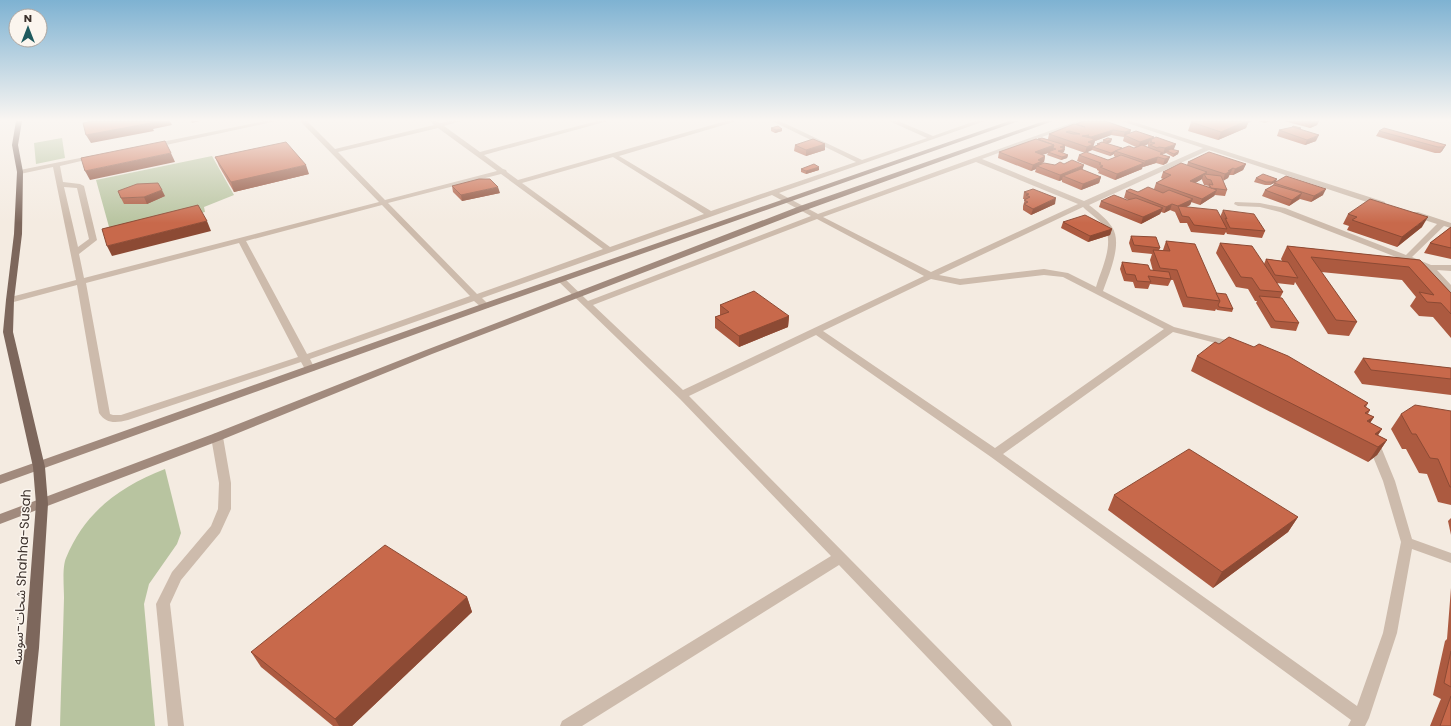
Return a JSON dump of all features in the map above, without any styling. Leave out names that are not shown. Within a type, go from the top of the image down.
[{"type":"main road","name":"شحات-سوسه Shahha-Susah","points":[[17,155],[20,172],[18,234],[10,300],[8,332],[39,467],[42,504],[32,648],[23,726]]},
{"type":"street","points":[[338,155],[484,306]]},
{"type":"street","points":[[481,155],[609,250]]},
{"type":"street","points":[[519,182],[619,155]]},
{"type":"street","points":[[847,155],[862,162]]},
{"type":"street","points":[[56,165],[81,282],[104,413],[106,417],[111,419],[131,416],[304,358],[710,214],[883,155]]},
{"type":"street","points":[[0,480],[484,306],[918,155]]},
{"type":"street","points":[[0,519],[217,437],[577,295],[803,208],[954,155]]},
{"type":"street","points":[[587,304],[818,216],[988,155]]},
{"type":"street","points":[[682,395],[1084,204],[1194,155]]},
{"type":"street","points":[[1230,155],[1392,207]]},
{"type":"street","points":[[20,172],[102,156]]},
{"type":"street","points":[[615,156],[710,214]]},
{"type":"street","points":[[976,159],[1084,204],[1102,220],[1109,228],[1112,238],[1111,253],[1099,291]]},
{"type":"street","points":[[10,300],[504,171]]},
{"type":"street","points":[[60,184],[80,186],[93,240],[74,253]]},
{"type":"street","points":[[774,192],[931,276],[960,282],[1026,274],[1055,273],[1076,279],[1171,329],[1247,348]]},
{"type":"street","points":[[1238,204],[1260,205],[1282,210],[1430,267],[1451,268]]},
{"type":"street","points":[[1406,212],[1451,226]]},
{"type":"street","points":[[1407,258],[1443,223]]},
{"type":"street","points":[[242,240],[310,369]]},
{"type":"street","points":[[1430,267],[1451,290]]},
{"type":"street","points":[[561,280],[682,395],[1004,726]]},
{"type":"street","points":[[995,454],[1171,329]]},
{"type":"street","points":[[817,331],[995,454],[1359,722],[1390,632],[1407,542],[1389,481],[1369,432]]},
{"type":"street","points":[[176,726],[163,604],[166,593],[180,570],[205,543],[216,528],[223,512],[226,499],[217,437]]},
{"type":"street","points":[[1407,542],[1451,558]]},
{"type":"street","points":[[568,726],[840,557]]},
{"type":"green space","points":[[35,155],[65,155],[65,158],[36,164]]},
{"type":"green space","points":[[212,156],[234,195],[204,207],[205,212],[111,234],[96,180]]},
{"type":"green space","points":[[165,469],[181,533],[177,544],[149,584],[144,604],[155,726],[60,726],[64,572],[66,558],[83,527],[105,503],[133,484]]},
{"type":"building","points":[[96,155],[162,155],[85,171],[81,158]]},
{"type":"building","points":[[225,155],[297,155],[306,165],[231,182],[215,157]]},
{"type":"building","points":[[1007,155],[1045,156],[1038,160],[1042,161],[1033,165]]},
{"type":"building","points":[[1056,155],[1068,155],[1062,157]]},
{"type":"building","points":[[1079,155],[1094,155],[1108,160],[1121,155],[1144,163],[1117,174],[1100,167],[1103,166],[1099,164],[1101,163]]},
{"type":"building","points":[[1127,155],[1163,155],[1170,157],[1165,159],[1158,157],[1145,161]]},
{"type":"building","points":[[1203,155],[1218,155],[1246,164],[1235,169],[1233,168],[1225,174],[1188,162]]},
{"type":"building","points":[[1072,160],[1084,165],[1060,175],[1037,166],[1044,163],[1055,165],[1060,162],[1064,164]]},
{"type":"building","points":[[1181,163],[1207,172],[1190,181],[1217,190],[1202,199],[1156,183],[1171,175],[1163,172]]},
{"type":"building","points":[[814,164],[819,167],[806,171],[801,169]]},
{"type":"building","points":[[1081,169],[1101,177],[1083,184],[1063,176]]},
{"type":"building","points":[[1204,174],[1221,176],[1227,190],[1211,188],[1209,184],[1213,185],[1211,180],[1207,179]]},
{"type":"building","points":[[1263,174],[1277,179],[1272,182],[1266,182],[1256,178]]},
{"type":"building","points":[[1286,176],[1326,189],[1314,196],[1274,183]]},
{"type":"building","points":[[479,179],[490,179],[498,187],[461,195],[452,186]]},
{"type":"building","points":[[158,183],[162,190],[144,197],[121,198],[118,191],[137,184]]},
{"type":"building","points":[[1274,185],[1302,193],[1292,200],[1265,190]]},
{"type":"building","points":[[1148,187],[1163,193],[1169,190],[1193,199],[1178,206],[1172,204],[1166,207],[1126,191],[1130,189],[1138,192]]},
{"type":"building","points":[[1033,189],[1056,198],[1033,209],[1024,204],[1028,202],[1024,200],[1030,197],[1026,195],[1029,194],[1024,192]]},
{"type":"building","points":[[1114,195],[1127,200],[1136,198],[1163,208],[1143,217],[1101,201]]},
{"type":"building","points":[[1370,199],[1428,217],[1402,237],[1352,220],[1357,217],[1348,214]]},
{"type":"building","points":[[198,205],[207,221],[107,246],[102,229]]},
{"type":"building","points":[[1178,206],[1217,210],[1227,229],[1194,225],[1189,217],[1182,216]]},
{"type":"building","points":[[1223,210],[1254,214],[1265,231],[1230,228]]},
{"type":"building","points":[[1085,215],[1112,229],[1090,236],[1063,222]]},
{"type":"building","points":[[1451,227],[1451,248],[1430,243]]},
{"type":"building","points":[[1131,236],[1156,237],[1160,248],[1134,245]]},
{"type":"building","points":[[1166,241],[1195,244],[1220,301],[1187,297],[1177,270],[1160,268],[1153,250],[1170,251]]},
{"type":"building","points":[[1220,243],[1252,246],[1283,292],[1260,290],[1252,278],[1241,277]]},
{"type":"building","points":[[1287,246],[1420,260],[1451,293],[1451,314],[1441,303],[1427,302],[1419,292],[1434,295],[1409,267],[1311,257],[1357,322],[1336,320]]},
{"type":"building","points":[[1266,259],[1288,262],[1298,278],[1275,275]]},
{"type":"building","points":[[1122,262],[1148,265],[1150,270],[1169,272],[1171,279],[1148,276],[1151,282],[1137,281],[1135,275],[1126,274]]},
{"type":"building","points":[[754,291],[789,316],[739,336],[715,317],[729,312],[720,305]]},
{"type":"building","points":[[1216,293],[1226,294],[1233,309],[1219,307],[1218,305],[1220,301]]},
{"type":"building","points":[[1259,296],[1282,298],[1299,323],[1275,321]]},
{"type":"building","points":[[1229,337],[1254,347],[1259,344],[1288,356],[1368,403],[1364,406],[1370,410],[1365,413],[1374,417],[1367,421],[1382,429],[1375,434],[1387,440],[1378,447],[1197,356],[1215,342],[1219,344]]},
{"type":"building","points":[[1363,358],[1451,368],[1451,379],[1371,370]]},
{"type":"building","points":[[1415,405],[1451,411],[1451,487],[1438,459],[1430,458],[1416,434],[1412,434],[1401,414]]},
{"type":"building","points":[[1189,449],[1298,517],[1222,572],[1114,495]]},
{"type":"building","points":[[385,545],[467,597],[335,719],[251,652]]},
{"type":"building","points":[[1451,651],[1451,687],[1444,683]]},
{"type":"building","points":[[1451,696],[1451,726],[1440,726]]}]
